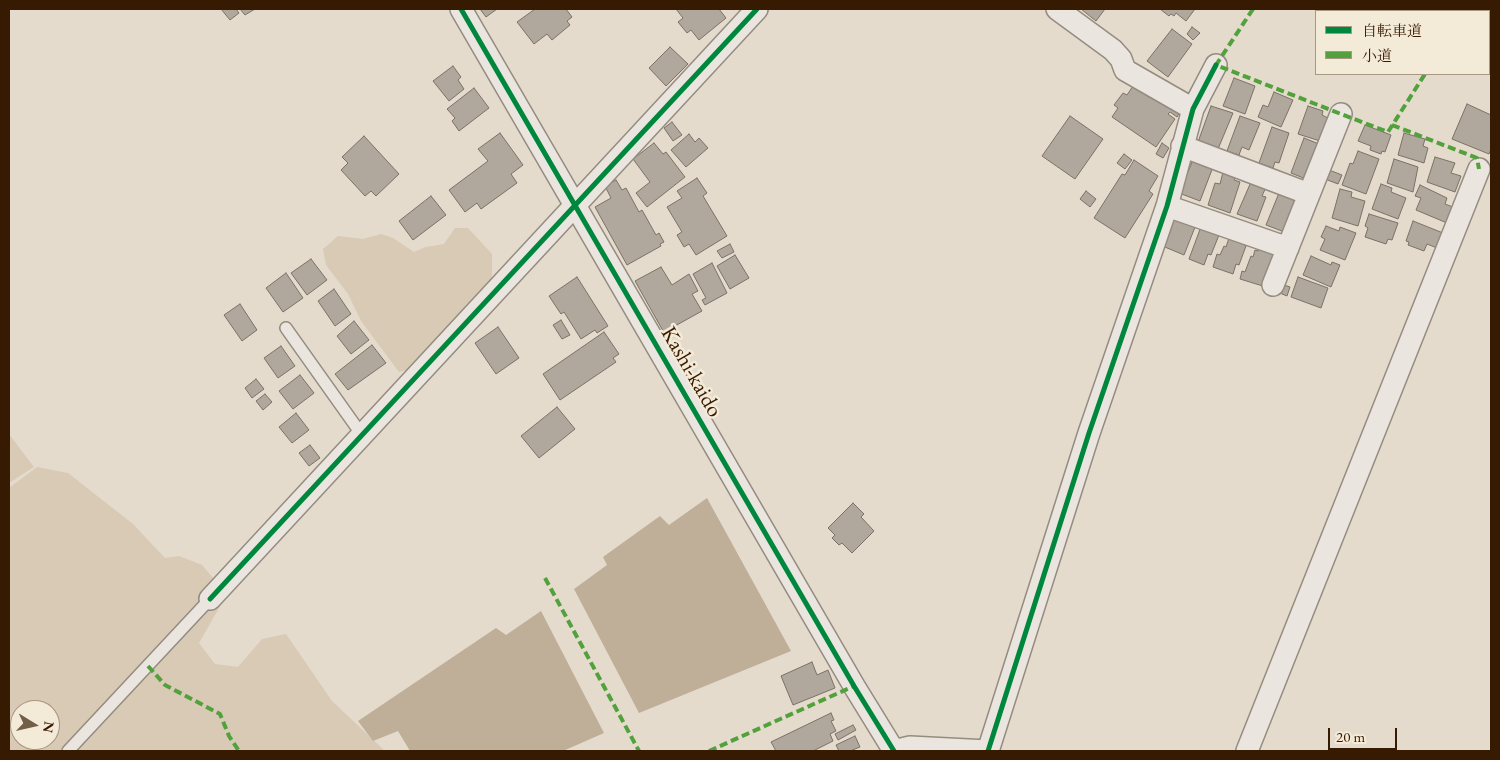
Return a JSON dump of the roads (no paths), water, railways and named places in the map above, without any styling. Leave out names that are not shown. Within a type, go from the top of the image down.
[{"type":"street","name":"Kashi-kaido","points":[[461,9],[849,678],[894,751]]},
{"type":"street","points":[[210,599],[757,9]]},
{"type":"street","points":[[1057,9],[1113,50],[1121,59],[1126,70],[1193,108]]},
{"type":"street","points":[[894,751],[910,747],[988,751],[1089,433],[1167,206],[1193,108],[1216,65]]},
{"type":"street","points":[[1273,285],[1341,114]]},
{"type":"street","points":[[1182,146],[1309,194]]},
{"type":"street","points":[[1247,751],[1485,172]]},
{"type":"street","points":[[1167,206],[1288,248]]},
{"type":"lane","points":[[286,328],[362,435]]},
{"type":"lane","points":[[68,751],[210,599]]}]
